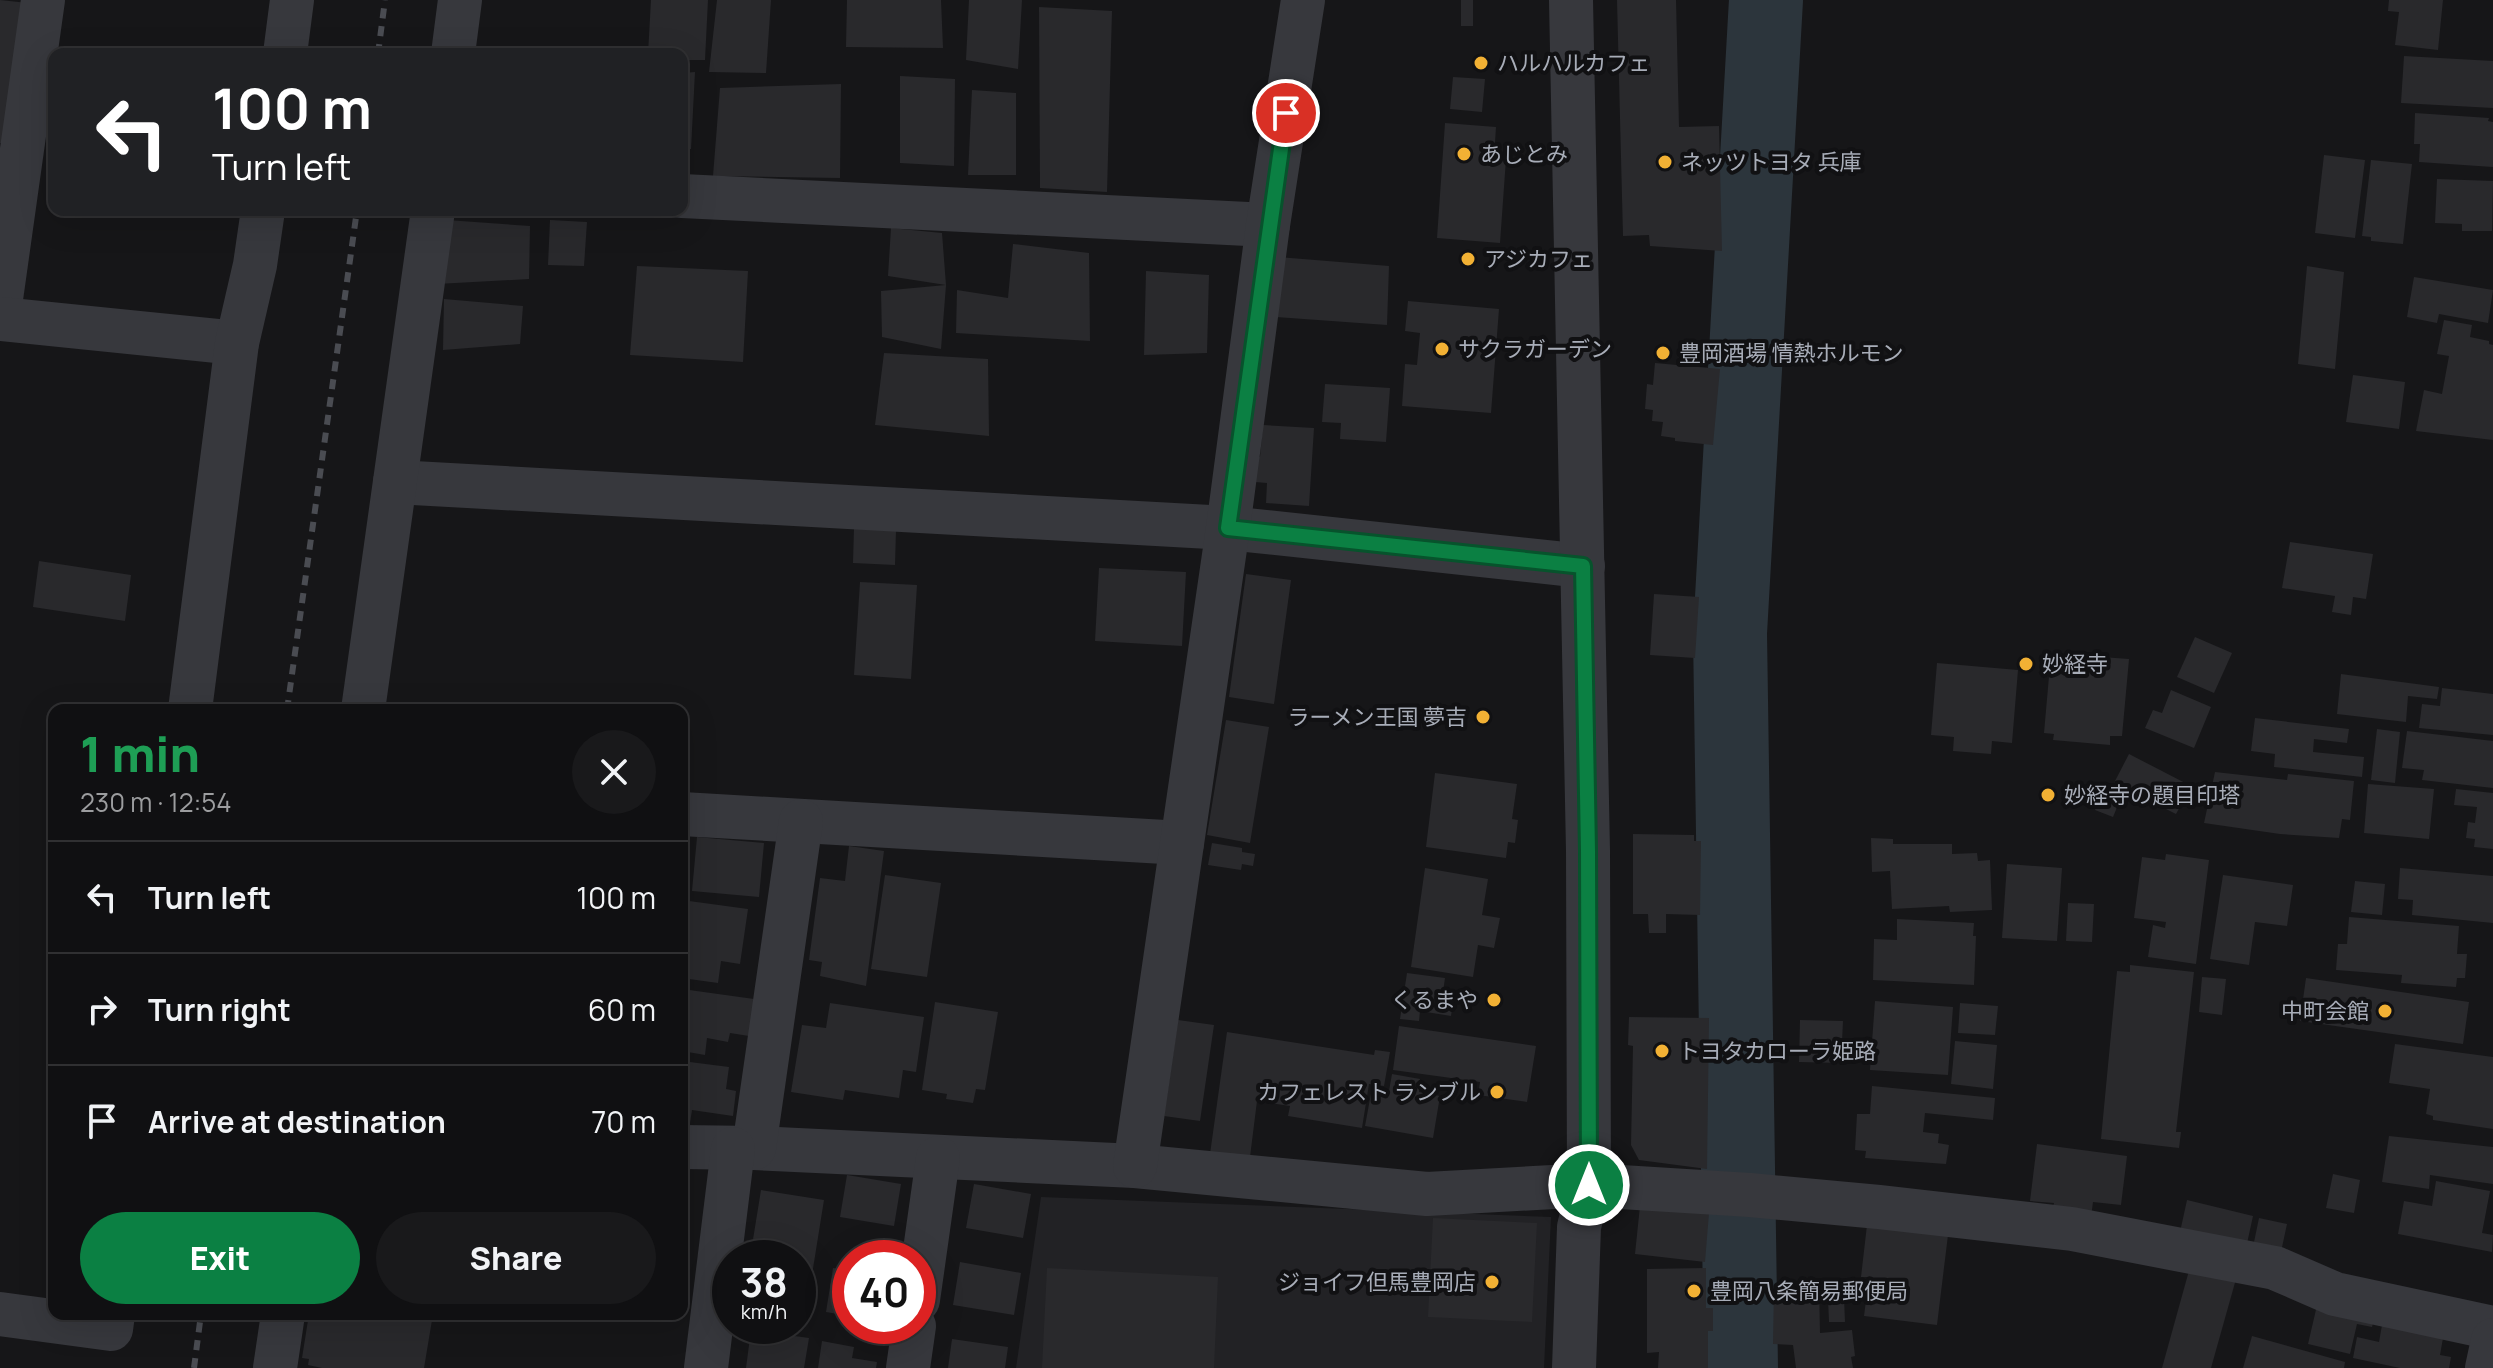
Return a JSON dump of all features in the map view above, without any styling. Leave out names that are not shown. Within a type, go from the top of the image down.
[{"type":"street","points":[[0,306],[43,0]]},
{"type":"street","points":[[286,48],[292,0]]},
{"type":"street","points":[[454,48],[460,0]]},
{"type":"street","points":[[1135,1166],[1228,528],[1268,225],[1303,0]]},
{"type":"street","points":[[1571,0],[1588,851],[1589,1185],[1579,1227],[1574,1368]]},
{"type":"street","points":[[688,196],[1268,225]]},
{"type":"street","points":[[191,704],[237,343],[255,265],[262,216]]},
{"type":"street","points":[[364,704],[432,216]]},
{"type":"street","points":[[0,319],[237,343]]},
{"type":"street","points":[[395,482],[1228,528],[1583,566]]},
{"type":"street","points":[[688,814],[1182,843]]},
{"type":"street","points":[[706,1368],[801,821]]},
{"type":"street","points":[[688,1147],[1135,1166],[1427,1194],[1589,1185],[1735,1195],[2072,1229],[2275,1268],[2335,1294],[2493,1328]]},
{"type":"street","points":[[926,1240],[938,1158]]},
{"type":"street","points":[[0,1314],[111,1329],[112,1320]]},
{"type":"street","points":[[275,1368],[282,1320]]},
{"type":"street","points":[[2487,1368],[2493,1340]]},
{"type":"street","points":[[908,1368],[911,1344]]},
{"type":"shaded area","points":[[1041,1197],[1551,1217],[1544,1368],[1016,1368]]},
{"type":"building","points":[[0,0],[28,3],[9,144],[0,143]]},
{"type":"building","points":[[651,0],[708,0],[705,60],[688,60],[688,48],[648,48]]},
{"type":"building","points":[[717,0],[771,0],[766,73],[709,72]]},
{"type":"building","points":[[847,0],[941,0],[943,48],[846,47]]},
{"type":"building","points":[[969,0],[1022,0],[1018,69],[966,60]]},
{"type":"building","points":[[1461,0],[1473,0],[1473,26],[1461,26]]},
{"type":"building","points":[[1617,0],[1676,0],[1679,127],[1719,126],[1722,251],[1650,246],[1649,235],[1623,236]]},
{"type":"building","points":[[2389,0],[2443,0],[2438,50],[2395,45],[2399,12],[2388,11]]},
{"type":"building","points":[[1039,7],[1112,11],[1107,192],[1040,188]]},
{"type":"building","points":[[2404,56],[2493,61],[2493,108],[2401,103]]},
{"type":"building","points":[[695,72],[691,149],[688,149],[688,73]]},
{"type":"building","points":[[900,76],[955,79],[954,166],[900,163]]},
{"type":"building","points":[[1453,77],[1485,79],[1482,112],[1450,109]]},
{"type":"building","points":[[841,84],[840,178],[713,176],[720,88]]},
{"type":"building","points":[[972,90],[1016,93],[1016,175],[968,175]]},
{"type":"building","points":[[2415,113],[2489,118],[2488,121],[2493,122],[2493,167],[2419,162],[2420,144],[2414,144]]},
{"type":"building","points":[[1445,123],[1496,127],[1494,158],[1506,159],[1500,243],[1437,238]]},
{"type":"building","points":[[2324,155],[2365,160],[2355,238],[2315,233]]},
{"type":"building","points":[[2371,160],[2412,164],[2403,244],[2371,241],[2371,237],[2362,236]]},
{"type":"building","points":[[2437,179],[2493,181],[2492,231],[2462,231],[2462,224],[2435,223]]},
{"type":"building","points":[[447,220],[530,226],[529,279],[437,284]]},
{"type":"building","points":[[550,220],[587,222],[584,266],[548,265]]},
{"type":"building","points":[[891,228],[942,233],[946,285],[888,276]]},
{"type":"building","points":[[1013,244],[1089,253],[1090,341],[956,333],[957,290],[1008,298]]},
{"type":"building","points":[[1278,257],[1389,266],[1387,325],[1276,317]]},
{"type":"building","points":[[637,266],[748,271],[743,362],[630,355]]},
{"type":"building","points":[[2307,266],[2344,272],[2335,369],[2298,364]]},
{"type":"building","points":[[1146,271],[1209,275],[1207,353],[1144,355]]},
{"type":"building","points":[[2414,277],[2493,290],[2488,323],[2439,314],[2437,323],[2407,317]]},
{"type":"building","points":[[946,285],[941,349],[882,337],[881,291]]},
{"type":"building","points":[[444,299],[523,306],[520,344],[443,350]]},
{"type":"building","points":[[1408,301],[1499,309],[1491,413],[1402,406],[1405,364],[1417,365],[1420,333],[1405,331]]},
{"type":"building","points":[[2444,320],[2472,325],[2470,337],[2489,341],[2493,345],[2493,440],[2416,431],[2424,390],[2442,394],[2449,356],[2437,354]]},
{"type":"building","points":[[884,353],[988,359],[989,436],[875,425]]},
{"type":"building","points":[[1655,363],[1720,369],[1713,445],[1675,441],[1675,438],[1661,436],[1663,422],[1652,421],[1653,410],[1645,409],[1647,384],[1653,385]]},
{"type":"building","points":[[2353,375],[2405,382],[2399,429],[2346,422]]},
{"type":"building","points":[[1325,384],[1390,388],[1386,442],[1340,439],[1341,423],[1322,422]]},
{"type":"building","points":[[1263,425],[1314,428],[1309,506],[1266,503],[1267,483],[1255,482]]},
{"type":"building","points":[[854,528],[896,530],[895,565],[853,563]]},
{"type":"building","points":[[2290,542],[2373,554],[2366,599],[2353,597],[2351,615],[2332,612],[2335,596],[2282,588]]},
{"type":"building","points":[[39,561],[131,575],[125,621],[33,607]]},
{"type":"building","points":[[1099,568],[1186,572],[1182,646],[1095,641]]},
{"type":"building","points":[[1246,574],[1291,580],[1274,704],[1229,697]]},
{"type":"building","points":[[860,582],[917,585],[911,679],[854,675]]},
{"type":"building","points":[[1654,594],[1699,597],[1695,658],[1650,655]]},
{"type":"building","points":[[2195,637],[2232,653],[2214,693],[2177,677]]},
{"type":"building","points":[[2061,654],[2129,659],[2122,736],[2110,736],[2110,745],[2053,740],[2054,734],[2044,733],[2050,665],[2060,665]]},
{"type":"building","points":[[1937,663],[2018,670],[2012,743],[1992,741],[1991,754],[1953,751],[1954,737],[1931,735]]},
{"type":"building","points":[[2341,674],[2439,687],[2437,699],[2408,696],[2406,722],[2337,714]]},
{"type":"building","points":[[2442,688],[2493,694],[2493,735],[2419,728],[2422,704],[2440,706]]},
{"type":"building","points":[[2171,690],[2211,707],[2194,748],[2145,728],[2153,710],[2162,713]]},
{"type":"building","points":[[2255,718],[2349,729],[2347,743],[2314,739],[2313,752],[2364,757],[2362,777],[2274,767],[2275,754],[2251,751]]},
{"type":"building","points":[[1226,720],[1269,727],[1250,843],[1207,835]]},
{"type":"building","points":[[2377,729],[2400,732],[2395,783],[2371,780]]},
{"type":"building","points":[[2407,731],[2493,741],[2493,788],[2422,780],[2424,770],[2402,768]]},
{"type":"building","points":[[2129,754],[2191,786],[2176,814],[2114,783]]},
{"type":"building","points":[[2215,772],[2287,780],[2288,774],[2354,781],[2350,820],[2342,819],[2339,838],[2280,834],[2204,823]]},
{"type":"building","points":[[1435,773],[1517,784],[1512,819],[1518,820],[1515,843],[1508,842],[1506,858],[1426,847]]},
{"type":"building","points":[[2368,784],[2434,789],[2429,839],[2364,833]]},
{"type":"building","points":[[2104,787],[2123,793],[2113,817],[2095,810]]},
{"type":"building","points":[[2456,789],[2493,793],[2493,849],[2474,847],[2475,839],[2466,838],[2468,822],[2475,823],[2477,807],[2454,805]]},
{"type":"building","points":[[1633,834],[1694,835],[1694,841],[1701,841],[1700,915],[1666,914],[1666,933],[1649,933],[1648,914],[1633,914]]},
{"type":"building","points":[[697,837],[764,843],[759,897],[692,891]]},
{"type":"building","points":[[1871,838],[1893,839],[1893,844],[1952,844],[1952,854],[1977,853],[1978,861],[1990,860],[1992,910],[1950,912],[1949,906],[1892,909],[1890,871],[1872,872]]},
{"type":"building","points":[[1212,843],[1242,848],[1242,852],[1255,854],[1253,866],[1242,864],[1241,870],[1208,865]]},
{"type":"building","points":[[849,846],[884,851],[866,986],[820,976],[822,962],[809,960],[820,878],[845,881]]},
{"type":"building","points":[[2166,854],[2209,860],[2196,964],[2148,957],[2153,925],[2165,928],[2166,922],[2134,918],[2142,857],[2165,860]]},
{"type":"building","points":[[2007,864],[2062,868],[2057,941],[2002,938]]},
{"type":"building","points":[[1425,868],[1488,879],[1482,915],[1500,918],[1494,948],[1478,945],[1473,977],[1411,967]]},
{"type":"building","points":[[2400,868],[2493,876],[2493,923],[2412,915],[2413,900],[2398,899]]},
{"type":"building","points":[[885,875],[941,883],[927,977],[871,969]]},
{"type":"building","points":[[2223,875],[2293,885],[2287,926],[2255,922],[2249,965],[2210,959]]},
{"type":"building","points":[[2355,881],[2385,884],[2382,915],[2351,912]]},
{"type":"building","points":[[689,901],[748,909],[740,964],[721,961],[718,983],[688,979]]},
{"type":"building","points":[[2068,903],[2094,904],[2092,942],[2066,941]]},
{"type":"building","points":[[2349,917],[2459,926],[2457,954],[2467,954],[2465,978],[2457,978],[2456,987],[2401,983],[2402,975],[2336,970],[2338,944],[2347,944]]},
{"type":"building","points":[[1897,919],[1974,923],[1974,985],[1873,980],[1874,939],[1897,940]]},
{"type":"building","points":[[2130,965],[2194,972],[2176,1132],[2181,1132],[2179,1148],[2101,1139],[2117,971],[2130,972]]},
{"type":"building","points":[[1407,973],[1445,978],[1443,992],[1454,995],[1451,1016],[1420,1011],[1419,1021],[1400,1019]]},
{"type":"building","points":[[2202,977],[2226,979],[2222,1015],[2199,1012]]},
{"type":"building","name":"中町会館","points":[[2306,978],[2469,1002],[2463,1044],[2300,1021]]},
{"type":"building","points":[[688,990],[754,999],[749,1036],[730,1033],[728,1042],[707,1038],[705,1055],[688,1052]]},
{"type":"building","points":[[1875,1001],[1953,1007],[1948,1075],[1870,1070]]},
{"type":"building","points":[[935,1002],[998,1012],[985,1090],[976,1089],[973,1103],[946,1099],[947,1094],[922,1090]]},
{"type":"building","points":[[830,1003],[924,1017],[916,1072],[903,1070],[899,1098],[845,1090],[843,1100],[791,1092],[802,1025],[826,1028]]},
{"type":"building","points":[[1960,1003],[1998,1006],[1995,1035],[1958,1033]]},
{"type":"building","points":[[1629,1017],[1709,1018],[1707,1169],[1639,1160],[1631,1145],[1633,1046],[1628,1045]]},
{"type":"building","points":[[1178,1020],[1214,1025],[1200,1121],[1164,1116]]},
{"type":"building","points":[[1800,1020],[1843,1021],[1841,1063],[1799,1062]]},
{"type":"building","points":[[1399,1026],[1536,1046],[1527,1102],[1478,1095],[1480,1082],[1393,1070]]},
{"type":"building","points":[[1227,1032],[1374,1055],[1375,1050],[1390,1052],[1384,1086],[1369,1084],[1362,1128],[1288,1116],[1290,1106],[1257,1101],[1250,1157],[1210,1154]]},
{"type":"building","points":[[1955,1041],[1997,1045],[1993,1089],[1951,1084]]},
{"type":"building","points":[[2395,1044],[2493,1057],[2493,1129],[2433,1120],[2433,1116],[2426,1114],[2430,1089],[2389,1083]]},
{"type":"building","points":[[688,1062],[729,1067],[726,1089],[736,1091],[733,1116],[692,1110],[690,1123]]},
{"type":"building","points":[[1392,1074],[1420,1079],[1419,1092],[1440,1096],[1433,1138],[1365,1126],[1372,1088],[1389,1091]]},
{"type":"building","points":[[1872,1086],[1995,1098],[1993,1120],[1925,1113],[1923,1132],[1939,1134],[1938,1143],[1949,1145],[1946,1164],[1865,1158],[1866,1151],[1855,1150],[1857,1114],[1870,1114]]},
{"type":"building","points":[[2389,1136],[2493,1147],[2493,1184],[2430,1175],[2429,1189],[2382,1182]]},
{"type":"building","points":[[2037,1144],[2127,1156],[2121,1205],[2093,1202],[2091,1217],[2052,1212],[2054,1203],[2030,1201]]},
{"type":"building","points":[[2333,1174],[2360,1180],[2354,1213],[2326,1208]]},
{"type":"building","points":[[847,1175],[901,1184],[894,1226],[840,1217]]},
{"type":"building","points":[[2436,1181],[2490,1191],[2482,1233],[2493,1235],[2492,1252],[2398,1234],[2404,1201],[2432,1206]]},
{"type":"building","points":[[974,1184],[1031,1194],[1023,1238],[966,1228]]},
{"type":"building","points":[[761,1190],[824,1200],[816,1250],[816,1240],[753,1240]]},
{"type":"building","points":[[2187,1200],[2253,1216],[2246,1248],[2180,1232]]},
{"type":"building","points":[[1640,1206],[1709,1213],[1705,1262],[1635,1254]]},
{"type":"building","points":[[1433,1218],[1537,1223],[1532,1322],[1428,1317]]},
{"type":"building","points":[[2259,1218],[2287,1224],[2281,1252],[2253,1247]]},
{"type":"building","points":[[1867,1225],[1948,1235],[1937,1325],[1864,1316],[1869,1277],[1861,1277]]},
{"type":"building","points":[[960,1262],[1021,1273],[1014,1315],[953,1305]]},
{"type":"building","points":[[2190,1267],[2236,1279],[2211,1368],[2162,1368]]},
{"type":"building","points":[[1047,1268],[1218,1277],[1214,1368],[1042,1368]]},
{"type":"building","points":[[1706,1268],[1706,1308],[1713,1308],[1713,1331],[1708,1331],[1708,1368],[1658,1368],[1659,1352],[1647,1353],[1647,1269]]},
{"type":"building","points":[[832,1274],[832,1313],[826,1312]]},
{"type":"building","points":[[1774,1285],[1819,1285],[1820,1333],[1852,1330],[1853,1368],[1796,1368],[1793,1345],[1773,1344]]},
{"type":"building","points":[[1828,1298],[1844,1298],[1845,1322],[1829,1322]]},
{"type":"building","points":[[2318,1301],[2375,1315],[2372,1327],[2357,1324],[2350,1354],[2308,1344]]},
{"type":"building","points":[[2384,1314],[2445,1327],[2440,1355],[2451,1357],[2449,1368],[2400,1368],[2353,1358],[2357,1337],[2379,1342]]},
{"type":"building","points":[[308,1320],[432,1320],[424,1368],[322,1368],[308,1365],[309,1359],[302,1358]]},
{"type":"building","points":[[2252,1336],[2345,1362],[2344,1368],[2243,1368]]},
{"type":"building","points":[[952,1339],[1008,1347],[1005,1368],[948,1368]]},
{"type":"building","points":[[822,1341],[854,1347],[852,1358],[877,1362],[876,1368],[818,1368]]},
{"type":"building","points":[[749,1344],[808,1344],[804,1368],[746,1368]]},
{"type":"waterway","points":[[1741,1368],[1730,633],[1766,0]]},
{"type":"railway","points":[[379,48],[385,0]]},
{"type":"railway","points":[[288,704],[356,216]]},
{"type":"railway","points":[[194,1368],[200,1320]]},
{"type":"place","name":"ハルハルカフェ","points":[[1481,63]]},
{"type":"place","name":"あじとみ","points":[[1464,154]]},
{"type":"place","name":"ネッツトヨタ 兵庫","points":[[1665,162]]},
{"type":"place","name":"アジカフェ","points":[[1468,259]]},
{"type":"place","name":"サクラガーデン","points":[[1442,349]]},
{"type":"place","name":"豊岡酒場 情熱ホルモン","points":[[1663,353]]},
{"type":"place","name":"妙経寺","points":[[2026,664]]},
{"type":"place","name":"ラーメン王国 夢吉","points":[[1483,717]]},
{"type":"place","name":"妙経寺の題目印塔","points":[[2048,795]]},
{"type":"place","name":"くるまや","points":[[1494,1000]]},
{"type":"place","name":"中町会館","points":[[2385,1011]]},
{"type":"place","name":"トヨタカローラ姫路","points":[[1662,1051]]},
{"type":"place","name":"カフェレスト ランブル","points":[[1497,1092]]},
{"type":"place","name":"ジョイフ但馬豊岡店","points":[[1492,1282]]},
{"type":"place","name":"豊岡八条簡易郵便局","points":[[1694,1291]]},
{"type":"route","points":[[1286,113],[1228,528],[1583,566],[1589,1185]]}]
